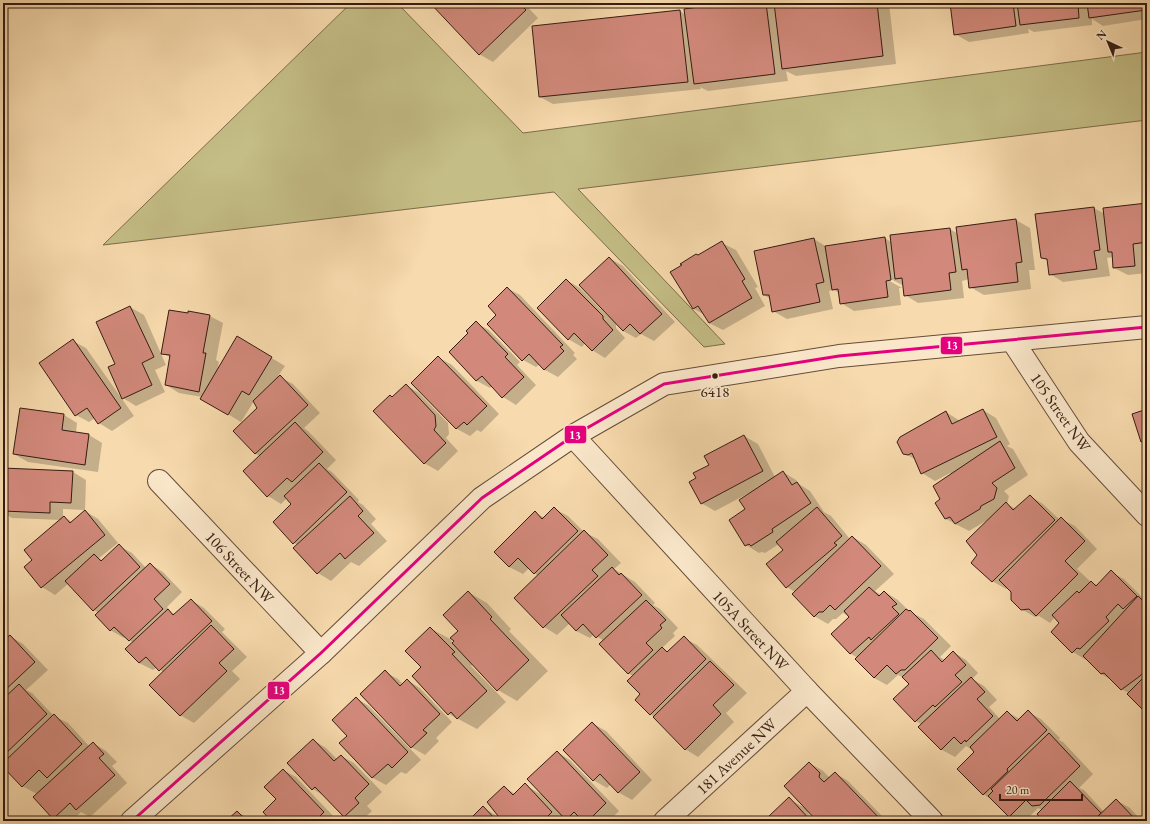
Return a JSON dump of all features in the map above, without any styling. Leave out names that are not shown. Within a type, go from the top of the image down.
[{"type":"street","points":[[132,821],[321,653],[482,498],[573,436],[664,384],[839,356],[1147,327]]},
{"type":"street","name":"105 Street NW","points":[[1012,340],[1079,442],[1147,515]]},
{"type":"street","name":"105A Street NW","points":[[573,436],[807,691],[932,821]]},
{"type":"street","name":"106 Street NW","points":[[159,481],[321,653]]},
{"type":"street","name":"181 Avenue NW","points":[[665,821],[807,691]]},
{"type":"shaded area","points":[[351,3],[397,3],[523,133],[1147,52],[1147,120],[578,189],[725,344],[704,347],[554,192],[103,245]]},
{"type":"building","points":[[430,3],[519,3],[526,10],[479,55]]},
{"type":"building","points":[[728,3],[766,3],[775,74],[694,84],[684,9]]},
{"type":"building","points":[[774,3],[877,3],[883,56],[782,69]]},
{"type":"building","points":[[950,3],[1013,3],[1016,26],[954,35]]},
{"type":"building","points":[[1017,3],[1078,3],[1079,18],[1020,25]]},
{"type":"building","points":[[1087,3],[1145,3],[1146,10],[1089,18]]},
{"type":"building","points":[[680,10],[688,82],[539,97],[532,26]]},
{"type":"building","points":[[1147,203],[1147,242],[1133,244],[1135,266],[1113,268],[1112,252],[1108,252],[1103,208]]},
{"type":"building","points":[[1094,207],[1100,250],[1094,251],[1097,269],[1049,275],[1047,259],[1041,258],[1035,214]]},
{"type":"building","points":[[1016,219],[1022,262],[1016,263],[1018,282],[969,288],[967,269],[962,270],[956,227]]},
{"type":"building","points":[[950,228],[956,272],[949,273],[951,290],[904,296],[902,278],[895,279],[890,235]]},
{"type":"building","points":[[885,237],[891,280],[886,281],[888,297],[840,304],[838,289],[832,290],[825,246]]},
{"type":"building","points":[[814,238],[824,282],[816,284],[820,302],[772,312],[769,295],[763,295],[754,251]]},
{"type":"building","points":[[722,241],[745,279],[742,281],[752,298],[709,323],[698,306],[693,309],[670,272],[696,254],[698,255]]},
{"type":"building","points":[[609,257],[662,314],[640,334],[630,324],[623,331],[579,285]]},
{"type":"building","points":[[566,279],[603,316],[603,319],[613,330],[592,351],[574,333],[568,340],[537,308]]},
{"type":"building","points":[[507,287],[563,345],[560,347],[564,351],[544,370],[529,354],[522,361],[487,324],[496,315],[488,306]]},
{"type":"building","points":[[130,306],[154,357],[142,363],[152,385],[122,399],[108,367],[115,364],[96,322]]},
{"type":"building","points":[[169,310],[188,313],[188,311],[210,315],[203,353],[206,353],[199,392],[165,385],[170,355],[161,354]]},
{"type":"building","points":[[476,321],[508,354],[505,357],[524,377],[502,398],[482,376],[476,381],[449,352],[468,333],[466,331]]},
{"type":"building","points":[[237,336],[272,357],[249,395],[242,391],[228,415],[200,399]]},
{"type":"building","points":[[73,339],[121,408],[98,424],[87,408],[75,416],[39,363]]},
{"type":"building","points":[[438,356],[487,406],[467,425],[464,422],[456,429],[411,383]]},
{"type":"building","points":[[280,375],[308,405],[255,454],[233,431],[257,408],[253,401]]},
{"type":"building","points":[[406,384],[435,415],[436,426],[434,430],[446,443],[424,464],[373,411],[390,395],[392,397]]},
{"type":"building","points":[[20,408],[64,414],[62,430],[89,434],[85,465],[13,454]]},
{"type":"building","points":[[983,409],[997,437],[921,474],[912,453],[908,455],[903,454],[897,442],[900,437],[946,411],[952,424]]},
{"type":"building","points":[[1147,409],[1147,440],[1141,442],[1132,414]]},
{"type":"building","points":[[295,422],[323,452],[292,482],[287,478],[267,497],[243,471]]},
{"type":"building","points":[[744,435],[763,471],[701,504],[689,482],[696,478],[693,473],[709,465],[704,456]]},
{"type":"building","points":[[1000,441],[1015,468],[992,483],[997,488],[994,499],[955,524],[950,517],[945,519],[935,503],[940,499],[933,486]]},
{"type":"building","points":[[319,463],[347,492],[293,544],[273,522],[291,504],[284,496]]},
{"type":"building","points":[[3,468],[73,471],[71,503],[50,502],[50,513],[3,511]]},
{"type":"building","points":[[783,471],[792,485],[797,482],[811,503],[772,529],[773,532],[751,546],[749,544],[745,546],[729,520],[745,509],[739,500]]},
{"type":"building","points":[[1030,495],[1055,520],[992,582],[971,563],[977,555],[966,541],[1006,502],[1013,510]]},
{"type":"building","points":[[350,496],[363,511],[358,516],[374,533],[345,559],[340,553],[317,574],[293,548]]},
{"type":"building","points":[[554,507],[578,531],[534,574],[518,558],[509,567],[494,552],[535,511],[542,519]]},
{"type":"building","points":[[817,507],[842,536],[834,543],[837,545],[786,588],[766,564],[783,550],[776,542]]},
{"type":"building","points":[[85,510],[105,535],[41,588],[24,567],[32,560],[24,550],[64,516],[70,523]]},
{"type":"building","points":[[1061,517],[1085,541],[1065,561],[1078,574],[1036,616],[1029,609],[1021,610],[1011,600],[1011,592],[999,580]]},
{"type":"building","points":[[584,530],[608,555],[592,570],[598,576],[543,628],[514,598]]},
{"type":"building","points":[[852,536],[881,566],[835,610],[830,605],[823,612],[819,612],[814,617],[792,594]]},
{"type":"building","points":[[119,544],[140,567],[93,611],[65,581],[94,554],[101,561]]},
{"type":"building","points":[[150,563],[170,584],[154,599],[163,609],[129,641],[114,627],[110,631],[95,615]]},
{"type":"building","points":[[612,567],[619,575],[621,573],[642,595],[596,638],[583,624],[576,631],[561,615]]},
{"type":"building","points":[[1111,570],[1137,596],[1123,609],[1118,604],[1106,617],[1109,621],[1080,649],[1077,648],[1072,653],[1051,632],[1059,623],[1052,615],[1077,591],[1079,593],[1091,581],[1096,586]]},
{"type":"building","points":[[869,587],[879,596],[884,591],[897,604],[892,607],[899,614],[871,640],[869,637],[850,654],[831,634],[849,617],[844,611]]},
{"type":"building","points":[[468,591],[492,617],[490,619],[529,660],[497,691],[452,643],[454,641],[450,638],[458,631],[443,615]]},
{"type":"building","points":[[1138,596],[1147,605],[1147,638],[1144,640],[1147,643],[1147,668],[1140,676],[1121,690],[1104,673],[1101,674],[1083,656]]},
{"type":"building","points":[[191,599],[212,621],[159,671],[146,657],[139,663],[125,649],[168,609],[173,615]]},
{"type":"building","points":[[646,600],[666,620],[660,625],[662,628],[646,643],[653,650],[628,674],[599,644]]},
{"type":"building","points":[[906,609],[909,611],[910,610],[938,638],[905,670],[901,670],[896,674],[887,665],[874,678],[855,659]]},
{"type":"building","points":[[211,625],[234,649],[219,663],[227,671],[180,716],[149,685]]},
{"type":"building","points":[[430,627],[455,652],[452,654],[487,691],[457,719],[451,712],[448,715],[412,676],[421,667],[405,651]]},
{"type":"building","points":[[10,635],[35,662],[3,692],[3,641]]},
{"type":"building","points":[[684,636],[706,659],[650,715],[635,700],[640,694],[627,681],[662,647],[667,652]]},
{"type":"building","points":[[931,650],[942,662],[953,651],[966,665],[955,675],[962,682],[935,707],[933,705],[915,722],[893,699],[909,684],[902,677]]},
{"type":"building","points":[[710,661],[734,685],[713,705],[721,714],[685,750],[653,717]]},
{"type":"building","points":[[385,670],[400,686],[407,679],[440,714],[423,730],[427,733],[411,748],[360,694]]},
{"type":"building","points":[[1147,674],[1147,714],[1127,694]]},
{"type":"building","points":[[971,677],[985,692],[977,699],[993,716],[966,742],[965,740],[961,744],[954,737],[941,750],[918,727]]},
{"type":"building","points":[[19,684],[47,714],[3,756],[3,699]]},
{"type":"building","points":[[356,697],[408,752],[392,768],[388,764],[372,778],[339,743],[347,736],[332,720]]},
{"type":"building","points":[[1028,710],[1047,730],[983,795],[957,769],[974,752],[970,747],[1007,711],[1017,721]]},
{"type":"building","points":[[54,714],[82,744],[47,778],[39,770],[22,787],[3,767],[3,763]]},
{"type":"building","points":[[592,722],[640,772],[618,793],[600,774],[593,781],[563,750]]},
{"type":"building","points":[[1049,733],[1080,766],[1040,805],[1032,806],[1026,800],[1009,817],[988,796],[993,791],[991,789]]},
{"type":"building","points":[[313,739],[334,761],[341,755],[369,784],[355,798],[359,803],[344,817],[315,787],[312,790],[287,763]]},
{"type":"building","points":[[93,742],[104,754],[99,758],[115,775],[76,810],[70,803],[53,819],[33,797]]},
{"type":"building","points":[[557,751],[606,803],[588,821],[583,821],[574,812],[566,820],[527,779]]},
{"type":"building","points":[[809,762],[820,773],[819,777],[824,782],[835,772],[882,821],[817,821],[784,786]]},
{"type":"building","points":[[283,769],[324,812],[315,821],[271,821],[263,812],[276,799],[264,787]]},
{"type":"building","points":[[1070,781],[1101,813],[1093,821],[1037,821],[1040,818],[1037,814]]},
{"type":"building","points":[[525,783],[552,812],[546,818],[549,821],[502,821],[487,802],[504,786],[513,795]]},
{"type":"building","points":[[789,797],[811,821],[771,821],[768,817]]},
{"type":"building","points":[[1116,799],[1137,821],[1093,821]]},
{"type":"building","points":[[483,806],[495,819],[496,818],[499,821],[468,821]]},
{"type":"building","points":[[237,811],[247,821],[226,821]]},
{"type":"transit line","name":"13","points":[[132,821],[321,653],[482,498],[573,436],[664,384],[839,356],[1147,327]]},
{"type":"place","name":"6418","points":[[715,376]]}]
